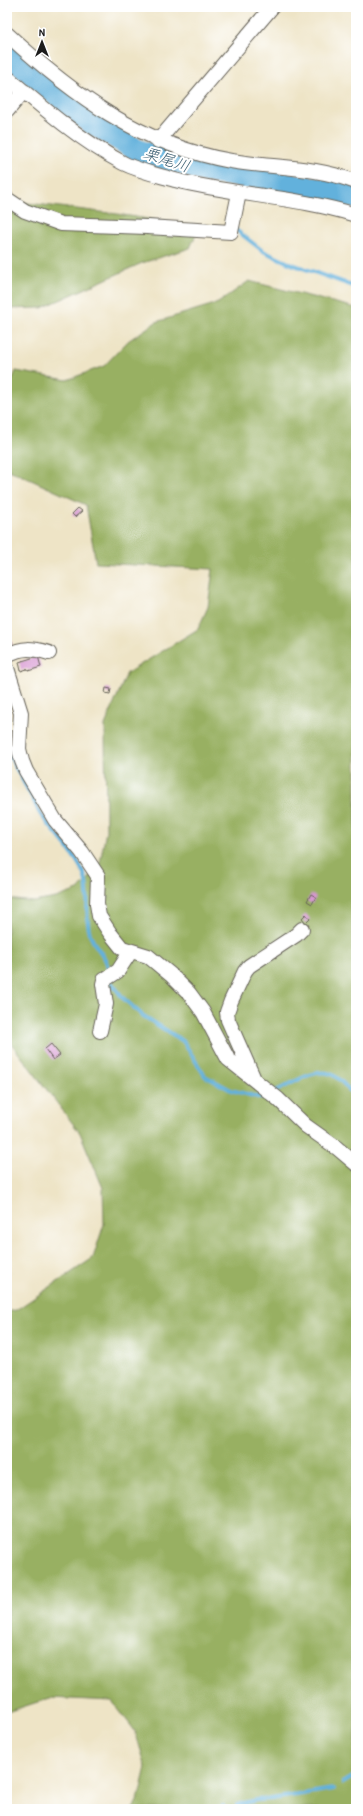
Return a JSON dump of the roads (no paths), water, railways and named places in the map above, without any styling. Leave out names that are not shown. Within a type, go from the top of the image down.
[{"type":"street","points":[[158,141],[272,7]]},
{"type":"street","points":[[7,34],[74,92],[117,120],[158,141],[196,153],[231,161],[322,172],[356,182]]},
{"type":"street","points":[[7,77],[72,131],[124,164],[159,176],[200,186],[340,210],[356,215]]},
{"type":"street","points":[[7,110],[24,92]]},
{"type":"street","points":[[7,199],[25,211],[61,224],[231,232],[239,193]]},
{"type":"street","points":[[7,655],[23,648],[31,648],[49,653]]},
{"type":"street","points":[[7,668],[21,713],[14,737],[26,771],[55,820],[82,852],[98,876],[97,904],[99,916],[122,948],[148,956],[171,975],[189,993],[203,1012],[228,1059],[306,1126],[338,1148],[356,1164]]},
{"type":"street","points":[[254,1080],[228,1020],[227,1012],[245,971],[249,966],[296,935],[302,929]]},
{"type":"street","points":[[100,1031],[106,1004],[103,984],[104,980],[118,971],[131,951]]},
{"type":"waterway","name":"栗尾川","points":[[7,54],[89,122],[139,151],[204,171],[314,188],[356,197]]},
{"type":"waterway","points":[[236,230],[263,251],[289,263],[356,287]]},
{"type":"waterway","points":[[7,750],[40,813],[81,867],[87,889],[88,927],[92,939],[107,963],[108,974]]},
{"type":"waterway","points":[[111,982],[123,998],[142,1015],[183,1041],[205,1076],[231,1090],[261,1098],[267,1098]]},
{"type":"waterway","points":[[276,1091],[310,1075],[325,1072],[338,1078],[356,1098]]},
{"type":"waterway","points":[[343,1783],[356,1775]]},
{"type":"waterway","points":[[237,1805],[256,1800],[272,1799],[333,1789]]},
{"type":"waterway","points":[[218,1809],[223,1806]]}]
